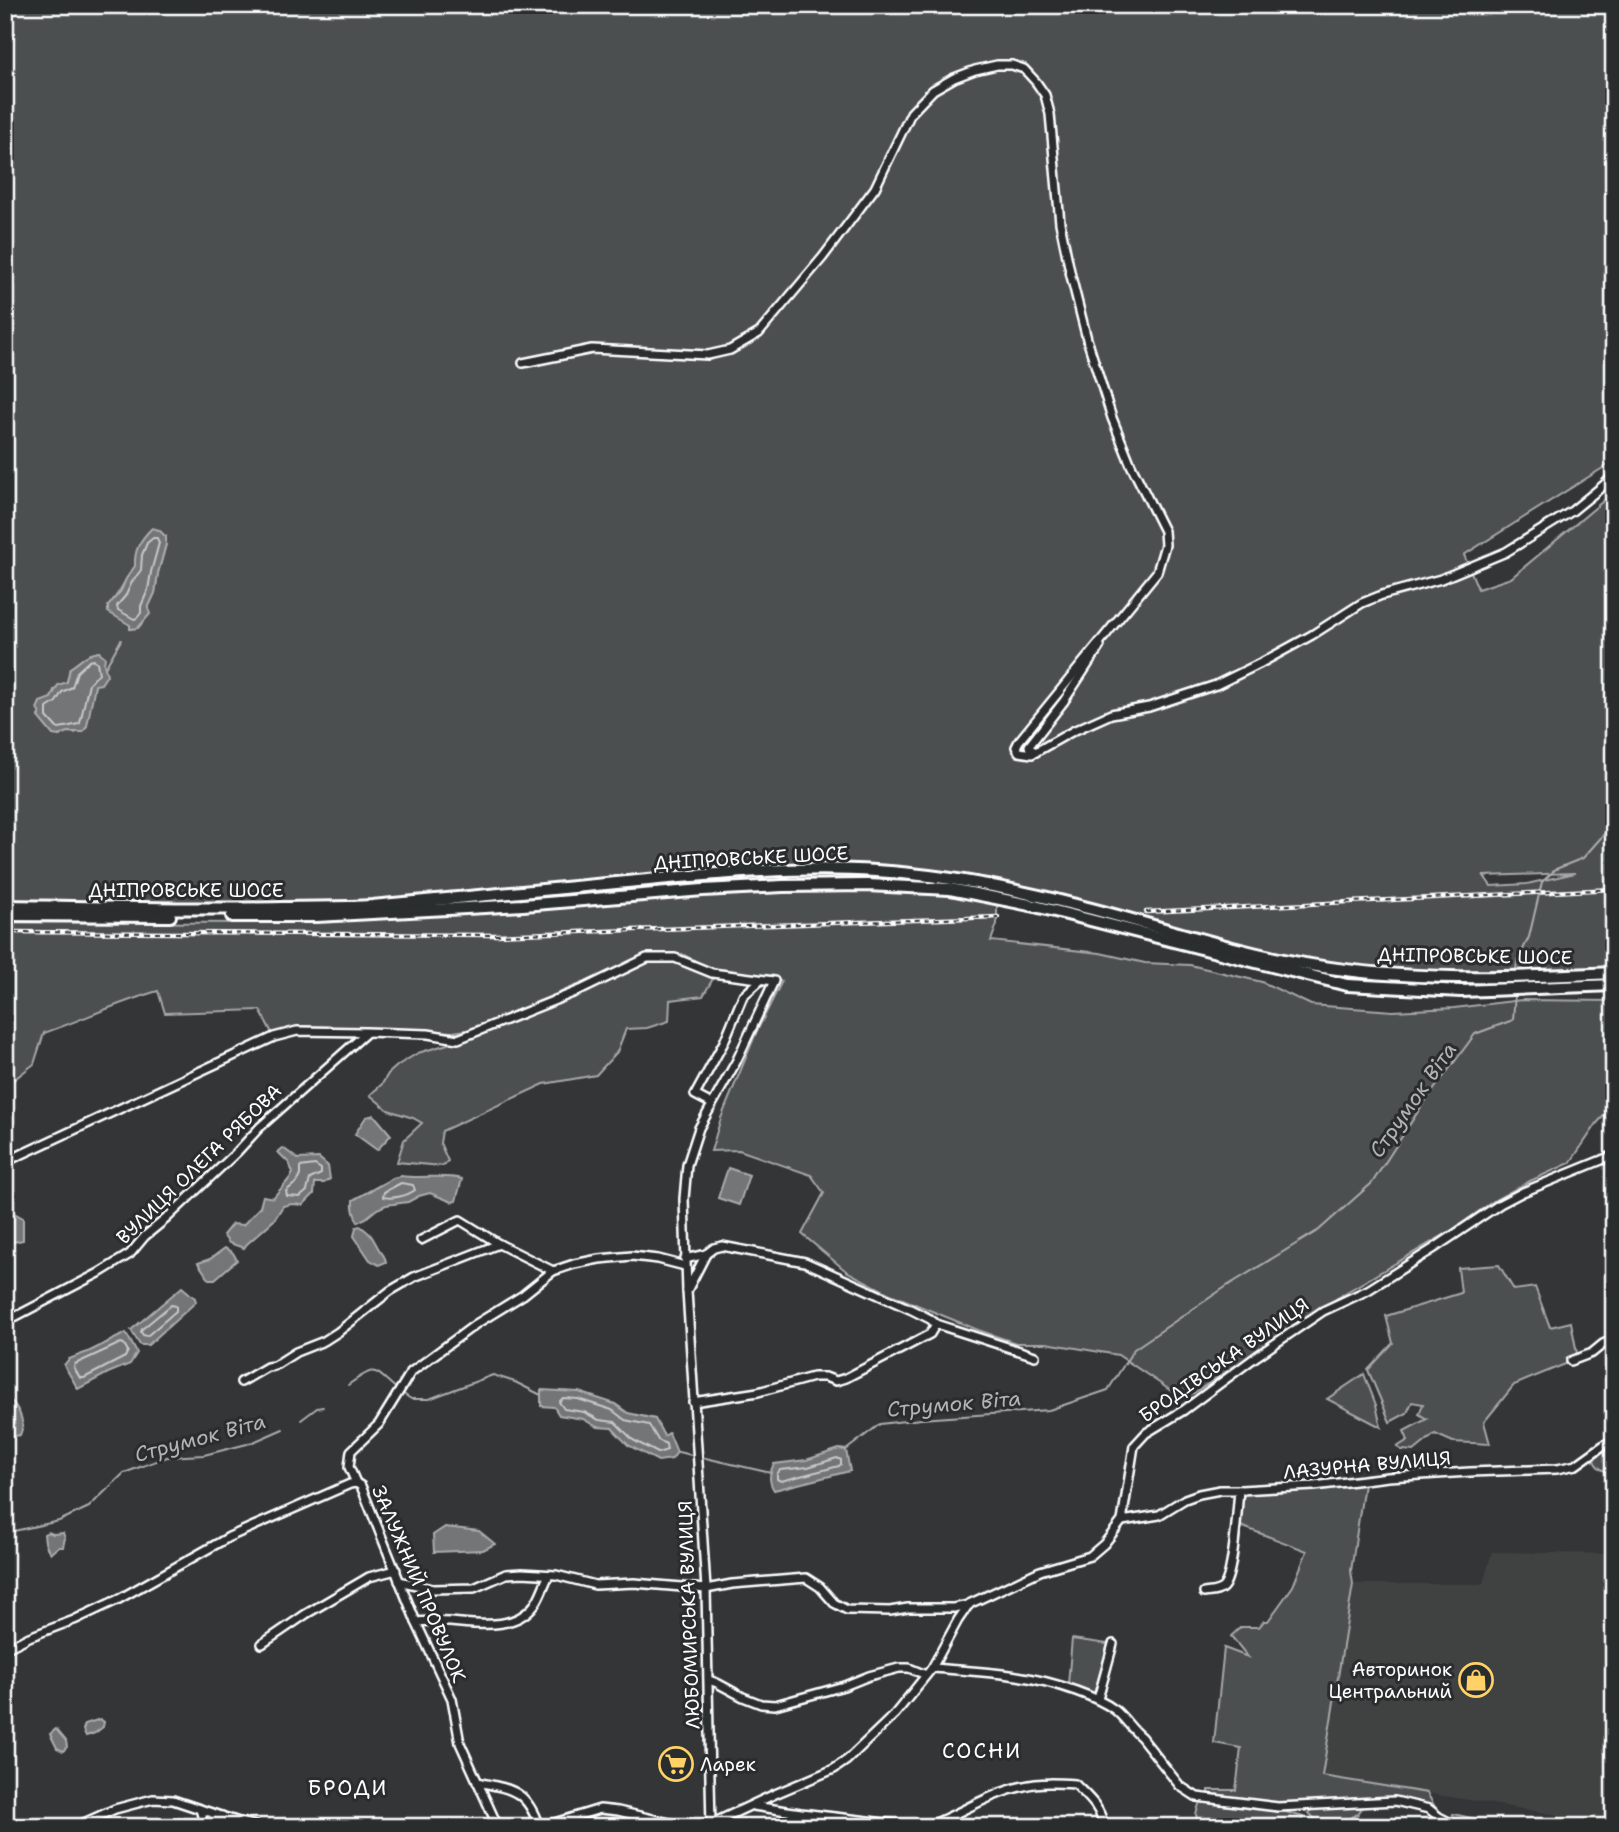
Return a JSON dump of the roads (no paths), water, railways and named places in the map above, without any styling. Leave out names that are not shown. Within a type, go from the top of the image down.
[{"type":"main road","name":"ДНІПРОВСЬКЕ ШОСЕ","points":[[5,906],[208,909],[367,906],[729,873],[874,871],[942,877],[1010,890],[1076,905],[1242,951],[1305,964],[1381,974],[1490,976],[1614,985]]},
{"type":"main road","name":"ДНІПРОВСЬКЕ ШОСЕ","points":[[5,915],[316,916],[523,905],[703,890],[867,885],[950,889],[1035,906],[1347,985],[1486,990],[1614,973]]},
{"type":"street","points":[[523,363],[593,349],[708,355],[730,350],[759,333],[823,257],[875,188],[911,113],[933,90],[954,78],[997,65],[1012,65],[1024,69],[1045,95],[1050,114],[1060,223],[1087,339],[1112,418],[1130,465],[1164,531],[1165,545],[1157,572],[1018,741],[1016,747],[1019,752],[1036,752],[1111,714],[1149,707],[1216,685],[1312,635],[1362,603],[1441,579],[1506,552],[1572,511],[1614,475]]},
{"type":"street","points":[[1036,752],[1029,746],[1064,701],[1110,629]]},
{"type":"street","points":[[5,1162],[274,1037],[297,1031],[428,1034],[458,1039],[583,989],[647,958],[675,958],[712,973],[761,980]]},
{"type":"street","points":[[712,1104],[695,1095],[724,1042],[743,996],[761,980]]},
{"type":"street","name":"ЛЮБОМИРСЬКА ВУЛИЦЯ","points":[[711,1825],[706,1589],[685,1262],[684,1199],[687,1165],[699,1128],[736,1062],[774,981],[761,980]]},
{"type":"street","name":"ВУЛИЦЯ ОЛЕГА РЯБОВА","points":[[5,1322],[89,1279],[130,1254],[145,1236],[269,1119],[366,1032]]},
{"type":"street","name":"БРОДІВСЬКА ВУЛИЦЯ","points":[[1122,1521],[1134,1446],[1146,1433],[1184,1410],[1323,1311],[1368,1290],[1500,1204],[1614,1155]]},
{"type":"street","points":[[421,1240],[460,1220],[499,1244],[553,1271]]},
{"type":"street","points":[[241,1382],[296,1352],[324,1341],[390,1291],[414,1277],[499,1244]]},
{"type":"street","points":[[356,1483],[349,1467],[351,1451],[379,1424],[411,1372],[476,1324],[523,1295],[553,1271],[599,1259],[632,1256],[685,1262],[722,1246],[804,1262],[910,1309],[936,1324],[1035,1356]]},
{"type":"street","points":[[687,1291],[706,1254]]},
{"type":"street","points":[[693,1402],[758,1392],[813,1377],[836,1381],[846,1378],[930,1334],[936,1324]]},
{"type":"street","points":[[1571,1361],[1592,1353],[1614,1339]]},
{"type":"street","name":"ЛАЗУРНА ВУЛИЦЯ","points":[[1122,1521],[1159,1515],[1185,1499],[1220,1490],[1314,1486],[1392,1476],[1557,1469],[1576,1465],[1614,1440]]},
{"type":"street","name":"ЗАЛУЖНИЙ ПРОВУЛОК","points":[[5,1649],[119,1599],[229,1537],[356,1483],[361,1486],[416,1622],[452,1699],[460,1743],[498,1827]]},
{"type":"street","points":[[1204,1592],[1218,1591],[1224,1587],[1230,1572],[1239,1490]]},
{"type":"street","points":[[400,1581],[433,1589],[474,1588],[506,1574],[522,1573],[564,1577],[594,1585],[634,1584],[706,1589],[732,1584],[806,1578],[847,1610],[954,1608],[969,1604],[1040,1571],[1090,1556],[1104,1544],[1122,1521]]},
{"type":"street","points":[[262,1644],[369,1577],[396,1570]]},
{"type":"street","points":[[416,1622],[437,1620],[500,1625],[517,1619],[534,1605],[549,1575]]},
{"type":"street","points":[[477,1782],[499,1786],[525,1799],[533,1809],[540,1827],[600,1809],[684,1826],[711,1825],[834,1769],[847,1760],[895,1714],[932,1668],[969,1604]]},
{"type":"street","points":[[1098,1699],[1113,1644]]},
{"type":"street","points":[[709,1680],[761,1704],[775,1705],[899,1668],[909,1668],[926,1675]]},
{"type":"street","points":[[932,1668],[1027,1676],[1098,1699],[1116,1710],[1180,1786],[1197,1797],[1278,1807],[1395,1801],[1429,1809],[1459,1827]]},
{"type":"street","points":[[926,1827],[1003,1792],[1027,1785],[1057,1783],[1075,1784],[1102,1814],[1104,1827]]},
{"type":"street","points":[[75,1827],[115,1809],[153,1799],[173,1800],[261,1827]]},
{"type":"street","points":[[752,1806],[919,1827]]},
{"type":"street","points":[[200,1809],[203,1825],[222,1815]]},
{"type":"water","points":[[152,528],[159,530],[166,537],[166,544],[155,593],[148,608],[150,614],[138,628],[130,629],[130,625],[108,612],[108,606],[121,591],[135,566],[139,546]]},
{"type":"water","points":[[99,652],[105,657],[107,675],[101,684],[95,685],[87,726],[83,732],[53,735],[38,717],[40,702],[51,698],[58,685],[67,682],[70,668],[87,656]]},
{"type":"water","points":[[374,1115],[391,1135],[377,1150],[355,1134],[366,1117]]},
{"type":"water","points":[[283,1148],[298,1159],[319,1158],[328,1166],[330,1179],[324,1183],[315,1183],[314,1194],[303,1205],[283,1206],[274,1220],[244,1248],[229,1243],[223,1235],[232,1224],[243,1225],[260,1207],[263,1196],[273,1198],[292,1176],[289,1163],[278,1152]]},
{"type":"water","points":[[728,1168],[749,1175],[739,1205],[718,1198]]},
{"type":"water","points":[[401,1176],[462,1179],[456,1201],[452,1202],[430,1193],[408,1202],[386,1205],[358,1222],[353,1200]]},
{"type":"water","points":[[16,1214],[23,1218],[23,1240],[5,1244],[5,1228],[8,1228],[10,1218]]},
{"type":"water","points":[[360,1226],[372,1237],[386,1262],[379,1265],[370,1260],[354,1236],[356,1227]]},
{"type":"water","points":[[225,1248],[233,1253],[237,1260],[215,1279],[209,1279],[198,1263],[210,1259]]},
{"type":"water","points":[[182,1287],[196,1302],[148,1345],[140,1345],[131,1330]]},
{"type":"water","points":[[126,1333],[137,1353],[130,1364],[78,1389],[64,1365],[69,1359]]},
{"type":"water","points":[[541,1390],[579,1392],[615,1404],[628,1413],[655,1419],[664,1436],[669,1433],[677,1452],[672,1459],[658,1461],[628,1445],[612,1428],[597,1427],[583,1419],[559,1415],[554,1407],[541,1406]]},
{"type":"water","points":[[6,1396],[22,1419],[22,1430],[20,1435],[5,1438]]},
{"type":"water","points":[[839,1449],[846,1450],[850,1471],[774,1490],[770,1477],[774,1464],[806,1460]]},
{"type":"water","points":[[445,1527],[479,1531],[495,1544],[483,1550],[434,1552],[433,1535]]},
{"type":"water","points":[[63,1533],[65,1538],[63,1547],[58,1547],[51,1553],[46,1547],[44,1534]]},
{"type":"water","points":[[100,1719],[104,1722],[103,1727],[86,1736],[83,1730],[85,1724]]},
{"type":"water","points":[[56,1729],[66,1741],[67,1747],[63,1751],[57,1748],[50,1734]]},
{"type":"waterway","points":[[105,668],[121,640]]},
{"type":"waterway","points":[[5,690],[9,682]]},
{"type":"waterway","name":"Струмок Віта","points":[[1516,970],[1529,937],[1542,882],[1556,869],[1583,858],[1614,823]]},
{"type":"waterway","name":"Струмок Віта","points":[[846,1450],[880,1424],[1049,1410],[1108,1390],[1134,1349],[1227,1286],[1319,1230],[1372,1183],[1421,1107],[1475,1034],[1513,1020],[1515,993]]},
{"type":"waterway","name":"Струмок Віта","points":[[348,1385],[365,1374],[374,1372],[398,1390]]},
{"type":"waterway","name":"Струмок Віта","points":[[402,1393],[411,1399],[429,1399],[493,1375],[541,1395]]},
{"type":"waterway","name":"Струмок Віта","points":[[301,1420],[317,1408],[323,1407]]},
{"type":"waterway","name":"Струмок Віта","points":[[5,1533],[59,1521],[89,1507],[124,1473],[167,1457],[204,1455],[251,1443],[283,1429]]},
{"type":"waterway","name":"Струмок Віта","points":[[678,1452],[696,1456]]},
{"type":"waterway","name":"Струмок Віта","points":[[701,1457],[771,1473]]},
{"type":"railway","points":[[1146,912],[1614,889]]},
{"type":"railway","points":[[5,932],[496,935],[998,917]]},
{"type":"place","name":"Авторинок Центральний","points":[[1476,1680]]},
{"type":"place","name":"Ларек","points":[[676,1764]]},
{"type":"district","name":"СОСНИ","points":[[982,1751]]},
{"type":"district","name":"БРОДИ","points":[[348,1788]]}]
